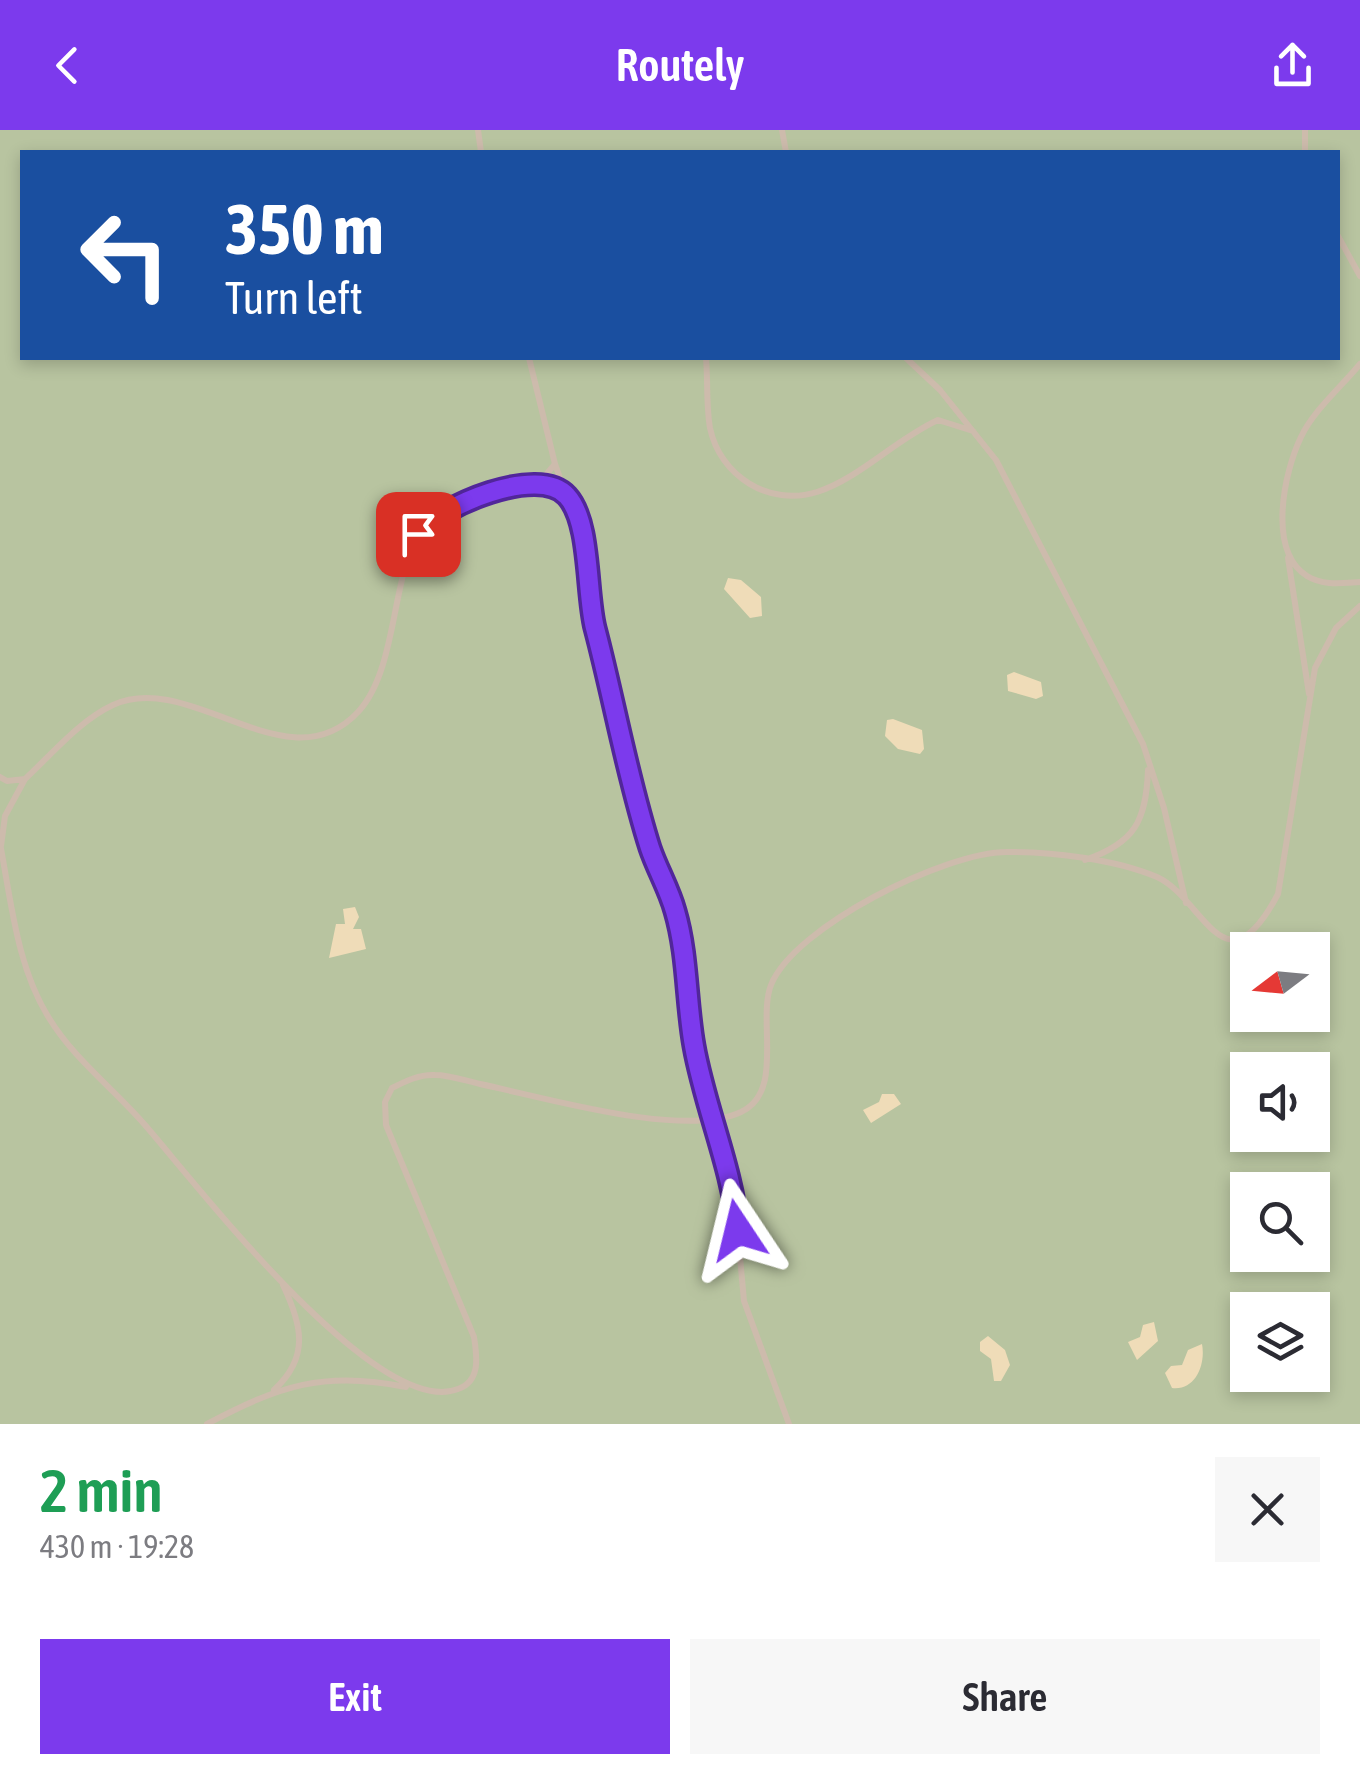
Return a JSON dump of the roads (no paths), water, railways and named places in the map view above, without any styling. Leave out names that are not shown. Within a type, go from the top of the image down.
[{"type":"lane","points":[[1340,240],[1360,276]]},
{"type":"lane","points":[[529,360],[555,464],[584,542],[590,610],[646,830],[676,912],[694,1046],[736,1202],[744,1301],[789,1424]]},
{"type":"lane","points":[[706,360],[710,428],[721,458],[743,482],[777,495],[816,492],[938,420],[974,432]]},
{"type":"lane","points":[[908,360],[996,460],[1148,762],[1186,904]]},
{"type":"lane","points":[[1310,700],[1283,530],[1286,489],[1301,436],[1360,364]]},
{"type":"lane","points":[[538,484],[555,464]]},
{"type":"lane","points":[[410,1388],[312,1315],[134,1112],[71,1050],[47,1016],[19,942],[0,845],[5,816],[25,778],[112,706],[138,698],[200,709],[274,734],[304,737],[345,724],[371,697],[381,676],[410,556],[430,518],[481,495],[538,484],[558,488],[569,497]]},
{"type":"lane","points":[[1283,530],[1294,566],[1310,578],[1330,584],[1360,582]]},
{"type":"lane","points":[[207,1424],[274,1390],[333,1378],[367,1379],[435,1393],[459,1389],[472,1380],[478,1362],[474,1337],[386,1125],[385,1102],[392,1088],[411,1078],[435,1075],[640,1117],[713,1119],[743,1112],[754,1102],[766,1074],[769,989],[782,962],[802,944],[888,889],[962,858],[1006,852],[1084,861],[1161,879],[1209,930],[1226,938],[1248,934],[1265,919],[1278,894],[1315,668],[1336,628],[1360,606]]},
{"type":"lane","points":[[1084,861],[1114,850],[1132,833],[1146,808],[1148,762]]},
{"type":"lane","points":[[0,777],[8,781],[25,778]]},
{"type":"lane","points":[[274,1390],[291,1374],[301,1351],[300,1322],[279,1277]]}]
